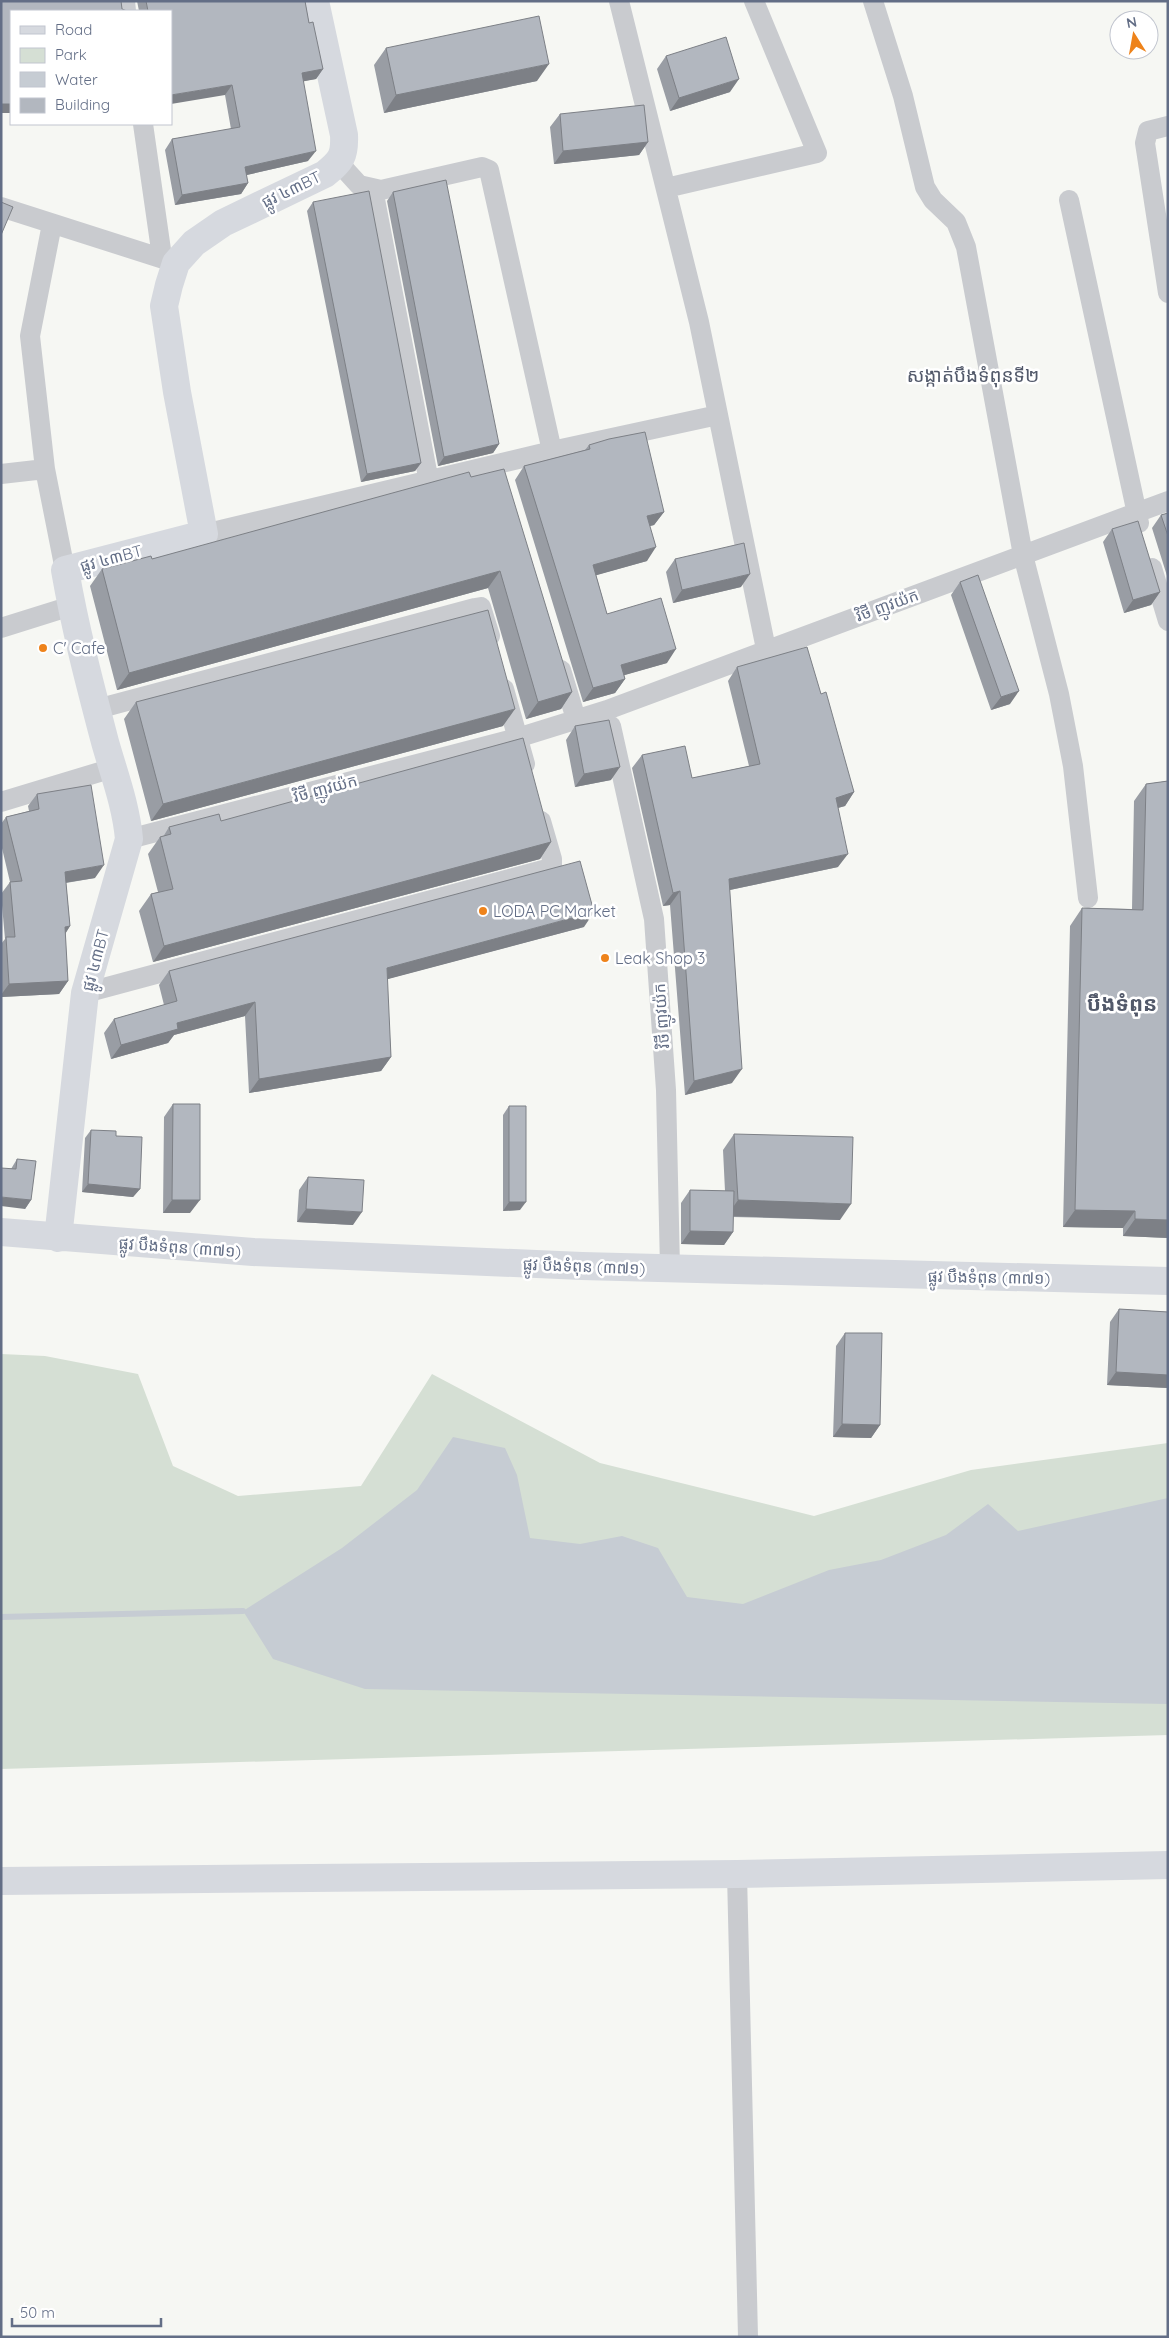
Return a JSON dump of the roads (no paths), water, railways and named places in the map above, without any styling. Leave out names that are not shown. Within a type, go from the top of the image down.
[{"type":"street","name":"ផ្លូវ ៤៣BT","points":[[58,1238],[85,993],[128,838],[127,817],[112,768],[71,606],[65,570],[204,534],[177,392],[164,306],[169,260],[223,223],[325,174],[338,163],[344,146],[344,135],[315,1]]},
{"type":"street","points":[[619,1],[699,322],[766,649]]},
{"type":"street","points":[[666,188],[817,152],[754,1]]},
{"type":"street","points":[[873,1],[903,96],[925,187],[933,200],[956,222],[966,247],[1023,555],[1060,694],[1073,766],[1088,898]]},
{"type":"street","points":[[1,207],[169,260],[142,125]]},
{"type":"street","points":[[1168,126],[1148,131],[1145,143],[1160,195],[1168,293]]},
{"type":"street","points":[[338,163],[358,185],[373,189],[390,188],[482,167],[489,170],[552,452]]},
{"type":"street","points":[[373,189],[430,482]]},
{"type":"street","points":[[1069,200],[1136,512],[1168,621]]},
{"type":"street","points":[[52,224],[30,336],[45,469],[65,570]]},
{"type":"street","points":[[204,534],[430,482],[501,475],[552,452],[718,415]]},
{"type":"street","points":[[1,474],[45,469]]},
{"type":"street","name":"វិថី ញូវយ៉ក","points":[[128,838],[517,738],[607,710],[766,649],[1168,501]]},
{"type":"street","points":[[1,628],[71,606]]},
{"type":"street","points":[[85,993],[547,870],[552,866],[552,859],[517,738],[484,611],[481,607],[97,709]]},
{"type":"street","points":[[556,653],[576,719]]},
{"type":"street","name":"វិថី ញូវយ៉ក","points":[[607,710],[654,919],[666,1090],[670,1268]]},
{"type":"street","points":[[1,802],[112,768]]},
{"type":"street","name":"ផ្លូវ បឹងទំពុន (៣៧១)","points":[[1,1232],[253,1252],[670,1268],[1168,1281]]},
{"type":"street","points":[[1,1881],[738,1874],[1168,1865]]},
{"type":"street","points":[[738,1874],[748,2337]]},
{"type":"water","points":[[453,1437],[505,1448],[517,1475],[530,1538],[580,1544],[622,1536],[658,1548],[687,1597],[743,1604],[829,1570],[881,1560],[946,1535],[988,1504],[1018,1531],[1168,1498],[1168,1704],[365,1689],[273,1659],[243,1611],[342,1548],[417,1490]]},
{"type":"waterway","points":[[1,1617],[243,1611]]},
{"type":"place","name":"C' Cafe","points":[[43,648]]},
{"type":"place","name":"LODA PC Market","points":[[483,911]]},
{"type":"place","name":"Leak Shop 3","points":[[605,958]]},
{"type":"district","name":"សង្កាត់បឹងទំពុនទី២","points":[[973,375]]},
{"type":"district","name":"បឹងទំពុន","points":[[1122,1004]]}]
